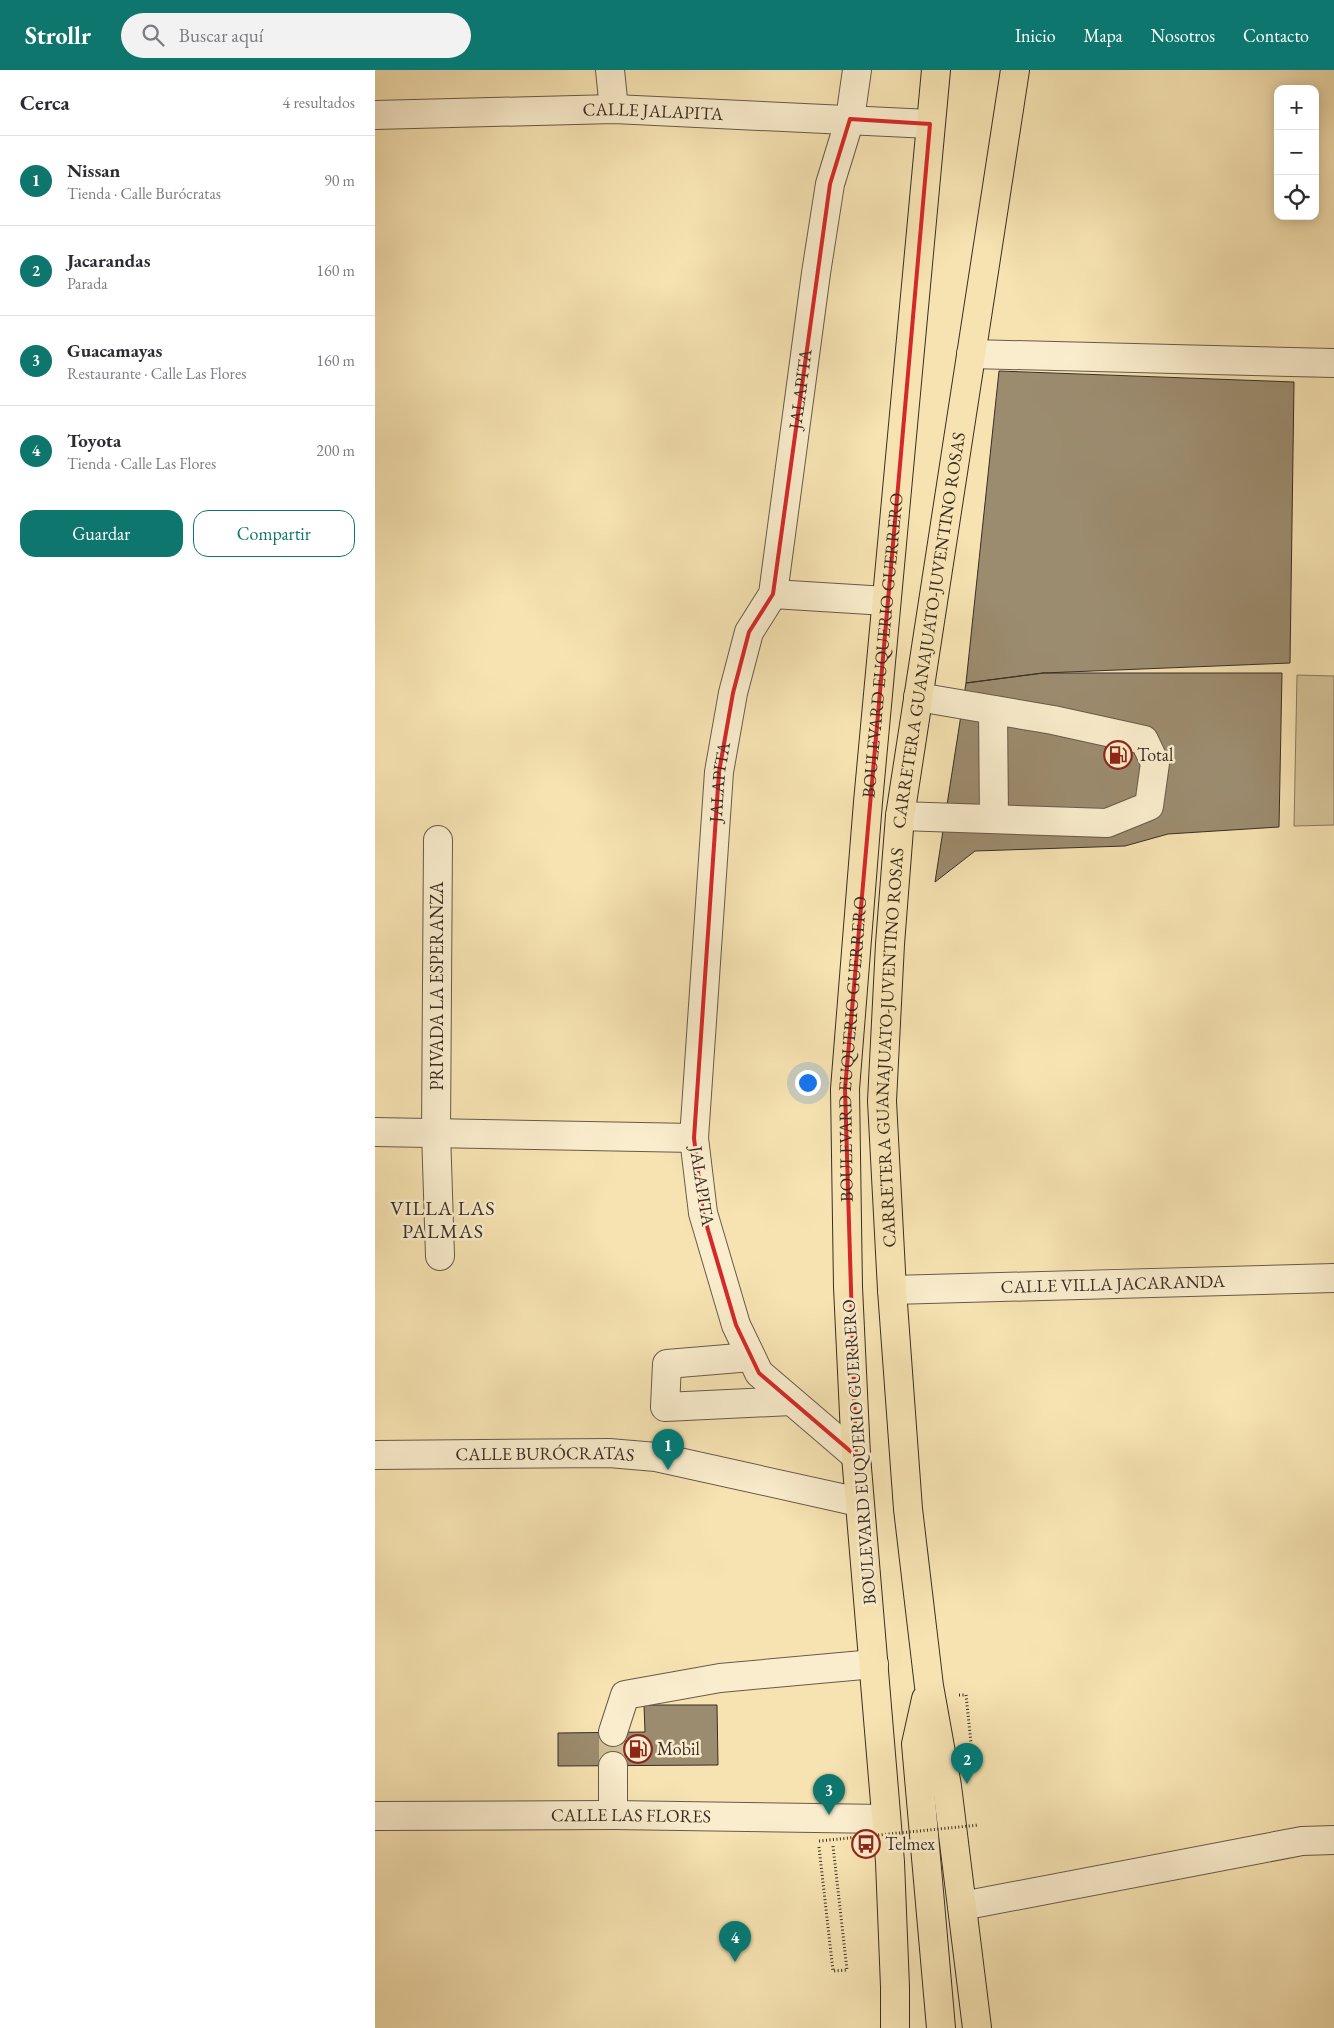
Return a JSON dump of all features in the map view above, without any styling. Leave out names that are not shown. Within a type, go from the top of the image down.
[{"type":"main road","name":"BOULEVARD EUQUERIO GUERRERO","points":[[895,2028],[890,1862],[856,1456],[848,1287],[845,1089],[886,601],[936,70]]},
{"type":"main road","name":"CARRETERA GUANAJUATO-JUVENTINO ROSAS","points":[[977,2028],[947,1786],[929,1686],[908,1509],[892,1290],[882,1101],[890,944],[900,816],[1015,70]]},
{"type":"main road","points":[[929,1686],[917,1744],[941,2028]]},
{"type":"main road","points":[[895,1987],[899,2028]]},
{"type":"street","points":[[610,70],[614,109]]},
{"type":"street","name":"JALAPITA","points":[[856,1456],[759,1373],[736,1325],[703,1213],[694,1138],[719,772],[733,693],[749,632],[773,594],[829,184],[850,119],[857,70]]},
{"type":"street","name":"CALLE JALAPITA","points":[[375,115],[614,109],[930,124]]},
{"type":"street","points":[[971,354],[1334,363]]},
{"type":"street","points":[[773,594],[886,601]]},
{"type":"street","points":[[900,816],[1107,823],[1149,806],[1155,763],[1144,740],[1053,720],[918,697]]},
{"type":"street","points":[[993,710],[994,819]]},
{"type":"street","name":"PRIVADA LA ESPERANZA","points":[[438,840],[436,1132],[440,1256]]},
{"type":"street","points":[[375,1132],[694,1138]]},
{"type":"street","name":"CALLE VILLA JACARANDA","points":[[892,1290],[1334,1278]]},
{"type":"street","points":[[751,1357],[667,1364],[665,1407],[791,1401]]},
{"type":"street","name":"CALLE BURÓCRATAS","points":[[375,1455],[609,1453],[656,1457],[859,1502]]},
{"type":"street","points":[[613,1732],[625,1694],[720,1678],[874,1664]]},
{"type":"street","points":[[613,1766],[613,1815]]},
{"type":"street","name":"CALLE LAS FLORES","points":[[375,1816],[613,1815],[825,1830],[886,1819]]},
{"type":"street","points":[[962,1906],[1293,1843],[1334,1840]]},
{"type":"path","points":[[825,1830],[979,1825]]},
{"type":"path","points":[[825,1830],[847,1970],[833,1971],[825,1830]]},
{"type":"highlighted area","points":[[850,119],[930,124],[845,1089],[856,1456],[759,1373],[736,1325],[703,1213],[694,1138],[719,772],[733,693],[749,632],[773,594],[830,184]]},
{"type":"shaded area","points":[[1297,675],[1334,676],[1334,825],[1294,826]]},
{"type":"building","points":[[999,371],[1294,382],[1290,663],[1043,673],[966,683]]},
{"type":"building","name":"Total","points":[[1043,673],[1282,673],[1279,827],[1168,834],[1125,846],[975,851],[935,882],[966,683]]},
{"type":"building","name":"Mobil","points":[[644,1705],[717,1705],[718,1765],[558,1766],[558,1733],[645,1732]]},
{"type":"tunnel","points":[[613,1732],[613,1766]]},
{"type":"place","name":"Total","points":[[1118,755]]},
{"type":"place","name":"Nissan","points":[[668,1470]]},
{"type":"place","name":"Mobil","points":[[638,1749]]},
{"type":"place","name":"Jacarandas","points":[[967,1784]]},
{"type":"place","name":"Guacamayas","points":[[829,1815]]},
{"type":"place","name":"Telmex","points":[[866,1844]]},
{"type":"place","name":"Toyota","points":[[735,1962]]},
{"type":"district","name":"VILLA LAS PALMAS","points":[[443,1220]]}]
